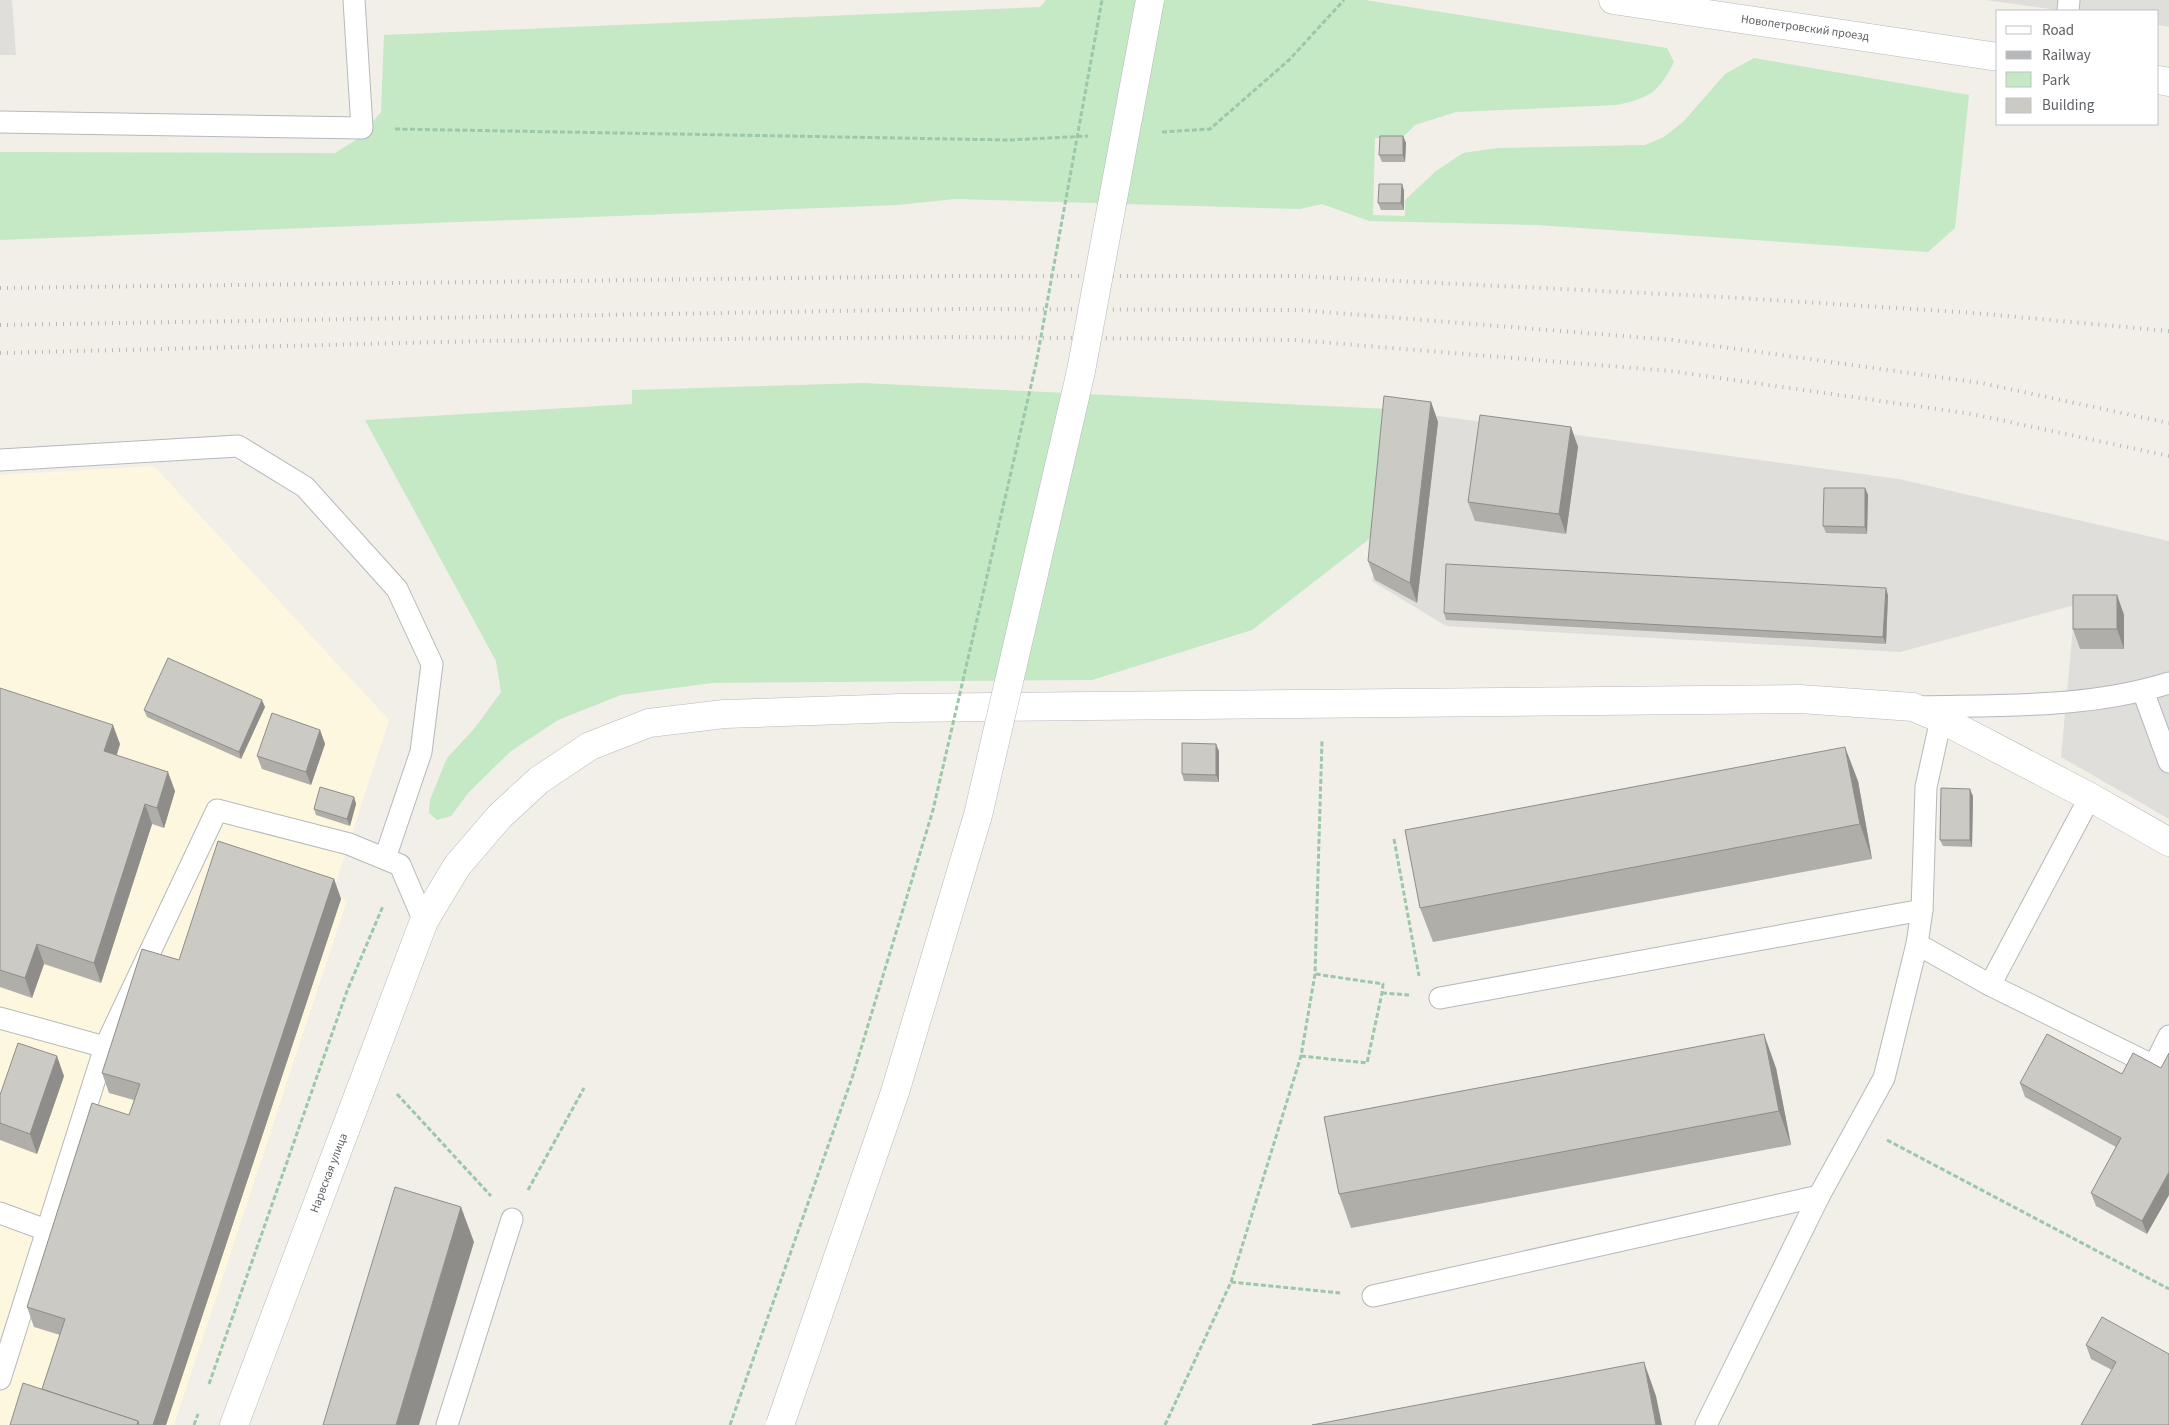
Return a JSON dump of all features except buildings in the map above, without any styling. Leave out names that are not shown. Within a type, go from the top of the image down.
[{"type":"street","points":[[780,1425],[895,1092],[978,815],[1081,371],[1150,0]]},
{"type":"street","name":"Новопетровский проезд","points":[[1613,0],[1996,57]]},
{"type":"street","name":"Нарвская улица","points":[[234,1425],[424,921],[457,866],[500,816],[540,780],[590,746],[649,723],[724,714],[901,708],[1800,699],[1913,707],[1941,718],[2090,797],[2169,842]]},
{"type":"lane","points":[[0,122],[362,128],[354,0]]},
{"type":"lane","points":[[0,460],[238,446],[305,486],[397,589],[432,664],[421,752],[392,861]]},
{"type":"lane","points":[[1913,707],[2061,703],[2143,691],[2169,683]]},
{"type":"lane","points":[[2143,691],[2169,762]]},
{"type":"lane","points":[[1706,1425],[1819,1196],[1884,1078],[1917,944],[1922,910],[1926,787],[1941,718]]},
{"type":"lane","points":[[1990,986],[2090,797]]},
{"type":"lane","points":[[0,1379],[105,1047],[217,810],[348,844],[392,861],[424,921]]},
{"type":"lane","points":[[1440,998],[1922,910]]},
{"type":"lane","points":[[1917,944],[1990,986],[2154,1066],[2169,1036]]},
{"type":"lane","points":[[0,1018],[105,1047]]},
{"type":"lane","points":[[1373,1296],[1819,1196]]},
{"type":"lane","points":[[0,1213],[46,1230]]},
{"type":"lane","points":[[447,1425],[512,1219]]},
{"type":"path","points":[[730,1425],[853,1075],[933,810],[1036,364],[1102,0]]},
{"type":"path","points":[[1152,132],[1210,130],[1289,60],[1344,0]]},
{"type":"path","points":[[362,128],[1009,140],[1095,136]]},
{"type":"path","points":[[1165,1425],[1231,1282],[1301,1056],[1315,974],[1322,731]]},
{"type":"path","points":[[1394,839],[1419,978]]},
{"type":"path","points":[[207,1388],[392,861]]},
{"type":"path","points":[[1301,1056],[1367,1063],[1382,993],[1383,984],[1315,974]]},
{"type":"path","points":[[393,1089],[512,1219],[584,1088]]},
{"type":"path","points":[[1858,1125],[2169,1289]]},
{"type":"path","points":[[1231,1282],[1373,1296]]},
{"type":"path","points":[[194,1425],[201,1406]]},
{"type":"shaded area","points":[[0,0],[12,0],[16,55],[0,55]]},
{"type":"shaded area","points":[[1985,0],[2169,0],[2169,27],[2159,25],[2159,10],[2057,10]]},
{"type":"shaded area","points":[[1388,409],[1899,479],[2169,541],[2169,819],[2061,757],[2075,605],[1900,652],[1446,626],[1372,581]]},
{"type":"shaded area","points":[[154,466],[389,720],[332,895],[347,900],[174,1425],[0,1425],[0,475]]},
{"type":"green space","points":[[1046,0],[1365,0],[1667,48],[1674,62],[1658,87],[1646,96],[1638,99],[1617,105],[1456,112],[1415,125],[1402,138],[1375,138],[1373,215],[1405,216],[1405,200],[1436,171],[1463,153],[1497,148],[1645,145],[1664,137],[1684,121],[1725,74],[1754,58],[1969,95],[1955,228],[1928,252],[1537,225],[1369,221],[1322,204],[1300,209],[955,199],[897,205],[0,240],[0,152],[335,153],[359,138],[381,112],[384,35],[1040,7]]},
{"type":"green space","points":[[863,383],[1388,409],[1377,533],[1252,630],[1092,680],[712,683],[621,695],[558,720],[511,751],[469,792],[451,816],[437,820],[429,813],[430,800],[447,758],[474,729],[501,692],[496,661],[365,420],[632,404],[632,390]]},
{"type":"railway","points":[[0,288],[959,276],[1297,276],[1725,297],[1974,313],[2169,331]]},
{"type":"railway","points":[[0,325],[959,309],[1299,310],[1673,340],[1981,383],[2169,423]]},
{"type":"railway","points":[[0,353],[483,341],[958,337],[1295,340],[1670,371],[1972,414],[2169,456]]}]
